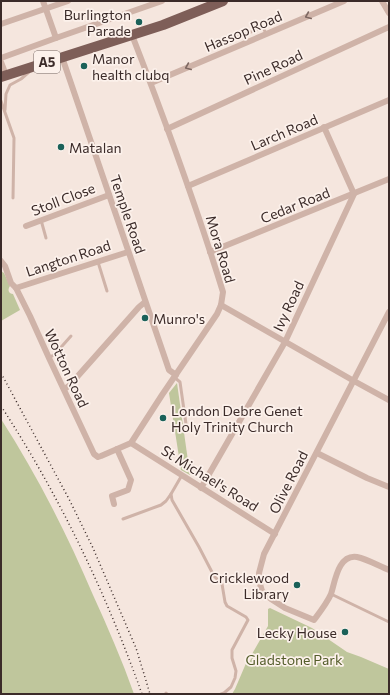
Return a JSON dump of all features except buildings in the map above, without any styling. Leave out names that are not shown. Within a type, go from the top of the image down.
[{"type":"main road","name":"A5","points":[[4,76],[167,24],[223,1]]},
{"type":"street","points":[[43,1],[56,38]]},
{"type":"street","points":[[1,24],[68,1]]},
{"type":"street","points":[[1,58],[162,1]]},
{"type":"street","name":"Hassop Road","points":[[151,83],[344,1]]},
{"type":"street","points":[[382,1],[389,13]]},
{"type":"street","name":"Pine Road","points":[[167,129],[389,27]]},
{"type":"street","name":"Mora Road","points":[[131,443],[217,314],[221,305],[223,292],[188,186],[132,35]]},
{"type":"street","name":"Temple Road","points":[[62,57],[169,370],[175,376]]},
{"type":"street","points":[[1,62],[4,76]]},
{"type":"street","name":"Larch Road","points":[[188,186],[389,100]]},
{"type":"street","points":[[324,128],[354,194]]},
{"type":"street","name":"Cedar Road","points":[[210,252],[389,179]]},
{"type":"street","name":"Ivy Road","points":[[201,488],[285,342],[354,194]]},
{"type":"street","name":"Stoll Close","points":[[26,226],[109,195]]},
{"type":"street","name":"Langton Road","points":[[16,288],[128,252]]},
{"type":"street","name":"Wotton Road","points":[[1,261],[5,266],[10,283],[16,288],[30,316],[94,454],[98,457],[116,449]]},
{"type":"street","points":[[64,389],[69,386],[138,307],[145,302]]},
{"type":"street","points":[[221,305],[389,400]]},
{"type":"street","name":"Olive Road","points":[[331,594],[314,620],[285,608],[271,599],[262,591],[259,573],[264,554],[388,315]]},
{"type":"street","points":[[114,504],[112,496],[128,490],[132,480],[116,449],[131,443]]},
{"type":"street","name":"St Michael's Road","points":[[131,443],[275,534]]},
{"type":"street","points":[[317,453],[366,478],[389,487]]},
{"type":"street","points":[[331,594],[334,580],[346,559],[356,557],[389,570]]},
{"type":"lane","points":[[224,41],[231,40],[263,27],[266,34]]},
{"type":"lane","points":[[5,112],[6,94],[10,85],[21,79],[35,66]]},
{"type":"lane","points":[[1,101],[14,138],[13,198]]},
{"type":"lane","points":[[1,108],[5,112]]},
{"type":"lane","points":[[41,220],[46,238]]},
{"type":"lane","points":[[98,261],[107,291]]},
{"type":"lane","points":[[49,358],[55,354],[71,336]]},
{"type":"lane","points":[[175,376],[180,382],[186,424]]},
{"type":"lane","points":[[123,519],[161,505],[171,494],[182,475]]},
{"type":"lane","points":[[171,494],[175,505],[199,546],[214,576],[222,584],[227,606],[246,617],[248,620],[232,650],[232,658],[236,671],[235,678],[231,687],[221,694]]},
{"type":"lane","points":[[331,594],[389,622]]},
{"type":"green space","points":[[1,271],[4,273],[10,286],[9,292],[13,294],[20,310],[1,321]]},
{"type":"green space","points":[[177,383],[190,475],[181,470],[169,393]]},
{"type":"green space","points":[[1,419],[39,483],[62,527],[125,669],[134,694],[1,694]]},
{"type":"green space","name":"Gladstone Park","points":[[270,608],[312,628],[347,652],[389,669],[389,694],[232,694],[247,661],[249,662],[254,655],[252,654],[268,626],[268,609]]},
{"type":"railway","points":[[1,373],[69,499],[93,548],[136,648],[150,694]]},
{"type":"railway","points":[[1,406],[42,474],[80,546],[113,619],[142,694]]},
{"type":"place","name":"Burlington Parade","points":[[139,22]]},
{"type":"place","name":"Manor health clubq","points":[[84,66]]},
{"type":"place","name":"Matalan","points":[[61,147]]},
{"type":"place","name":"Munro's","points":[[145,318]]},
{"type":"place","name":"London Debre Genet Holy Trinity Church","points":[[163,418]]},
{"type":"place","name":"Cricklewood Library","points":[[297,585]]},
{"type":"place","name":"Lecky House","points":[[345,632]]}]
